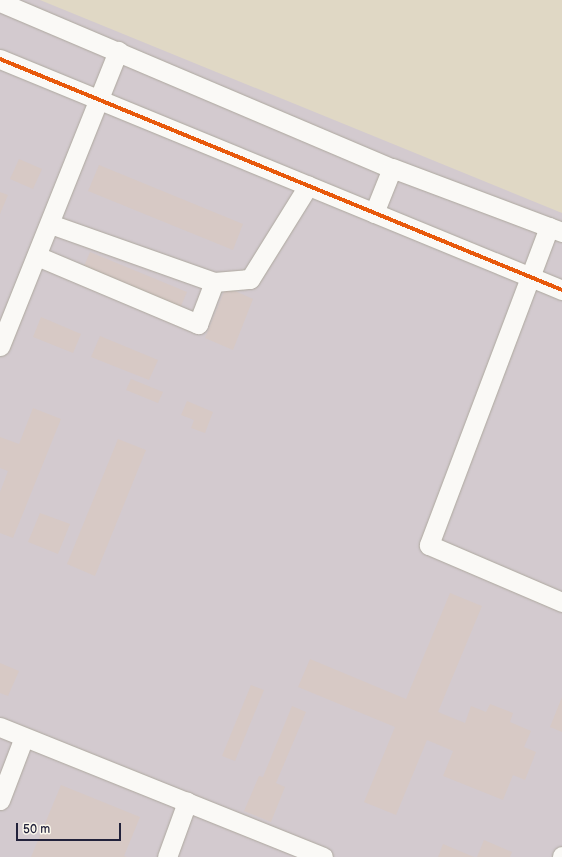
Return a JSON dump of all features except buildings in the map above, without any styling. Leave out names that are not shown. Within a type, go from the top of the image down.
[{"type":"street","points":[[0,2],[392,168],[556,230],[530,277],[429,545],[562,602]]},
{"type":"street","points":[[0,346],[6,314],[36,256],[50,224],[96,100],[118,51]]},
{"type":"street","points":[[0,59],[96,100],[562,290]]},
{"type":"street","points":[[374,213],[392,168]]},
{"type":"street","points":[[50,224],[214,282],[250,279],[308,186]]},
{"type":"street","points":[[36,256],[198,324],[214,282]]},
{"type":"street","points":[[0,727],[323,857]]},
{"type":"street","points":[[0,800],[24,737]]},
{"type":"street","points":[[166,857],[187,802]]},
{"type":"shaded area","points":[[0,0],[40,0],[562,213],[562,857],[0,857]]},
{"type":"cycle path","points":[[0,59],[562,290]]}]
